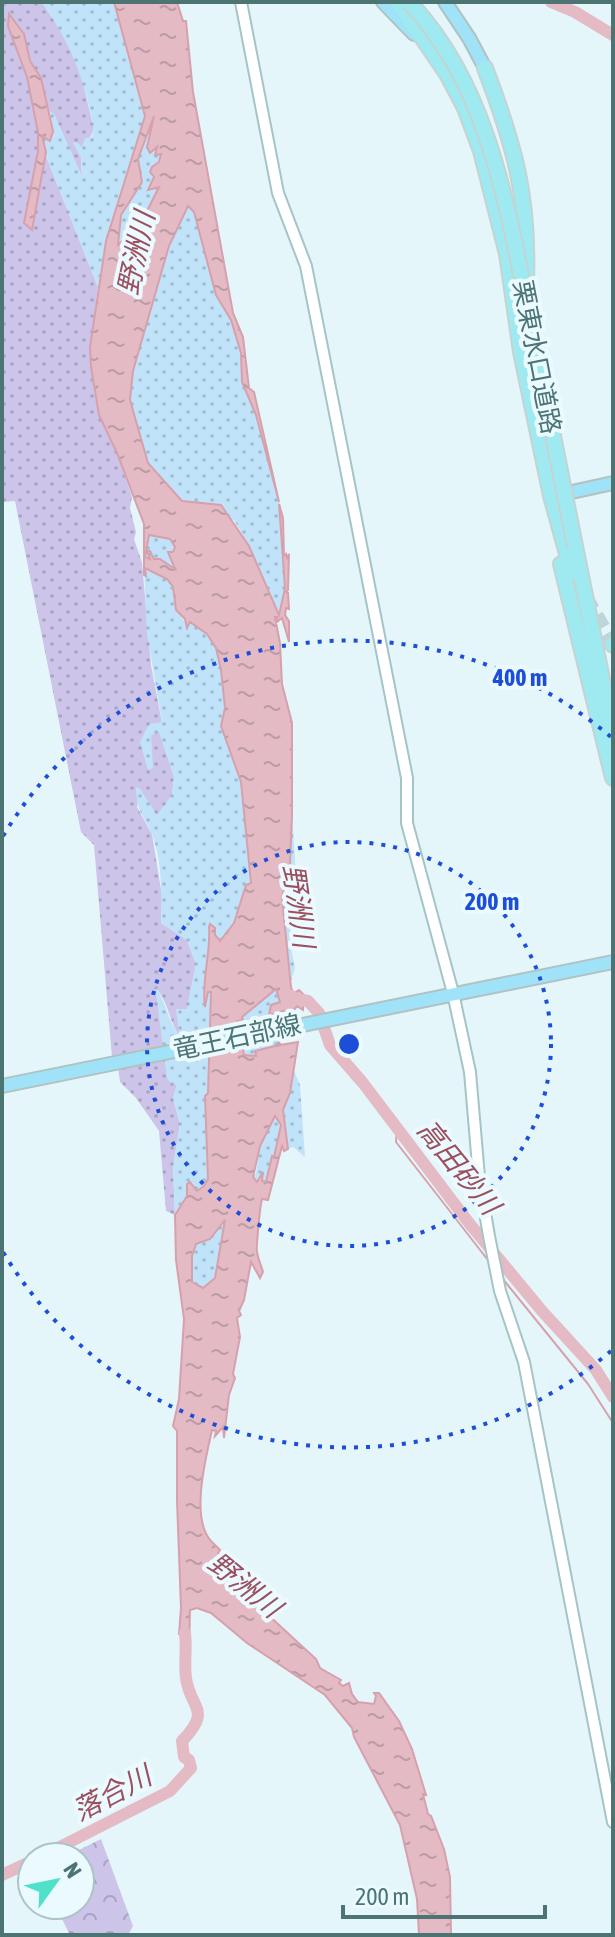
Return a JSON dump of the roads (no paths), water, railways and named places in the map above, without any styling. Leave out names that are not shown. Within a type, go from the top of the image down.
[{"type":"highway","name":"栗東水口道路","points":[[398,2],[447,74],[472,126],[493,190],[515,295],[521,352],[551,496],[572,572]]},
{"type":"highway","name":"栗東水口道路","points":[[409,2],[436,36],[469,92],[500,179],[613,733]]},
{"type":"highway","points":[[485,68],[512,143],[521,185],[527,242],[527,375]]},
{"type":"highway","name":"栗東水口道路","points":[[551,496],[557,546],[613,778]]},
{"type":"main road","points":[[383,2],[447,74]]},
{"type":"main road","points":[[445,2],[485,68]]},
{"type":"main road","points":[[551,496],[613,483]]},
{"type":"main road","name":"竜王石部線","points":[[2,1086],[613,962]]},
{"type":"street","points":[[241,2],[278,193],[306,266],[407,778],[407,823],[453,993],[470,1072],[479,1177],[493,1258],[500,1291],[524,1362],[613,1822]]},
{"type":"water","name":"野洲川","points":[[114,2],[177,2],[183,21],[186,21],[193,92],[233,313],[243,337],[249,388],[254,392],[279,502],[256,415],[242,382],[241,353],[231,320],[216,295],[194,212],[188,206],[169,246],[133,371],[130,400],[148,463],[182,501],[221,505],[249,546],[279,615],[285,588],[279,504],[283,518],[284,556],[286,554],[287,558],[289,554],[286,592],[289,609],[286,608],[285,615],[289,621],[289,642],[282,618],[277,622],[275,617],[282,684],[292,723],[290,863],[282,897],[291,987],[293,994],[299,990],[304,995],[303,1010],[297,1006],[294,1010],[276,1015],[280,1045],[298,1042],[290,1093],[283,1110],[288,1149],[284,1151],[282,1146],[268,1200],[262,1199],[257,1249],[263,1272],[260,1278],[251,1262],[239,1311],[241,1315],[237,1318],[240,1337],[224,1438],[223,1427],[215,1436],[216,1431],[212,1430],[201,1487],[201,1518],[205,1531],[228,1565],[223,1566],[227,1577],[316,1659],[320,1668],[341,1680],[339,1683],[343,1686],[349,1683],[358,1702],[374,1704],[374,1693],[379,1693],[399,1721],[412,1749],[426,1795],[423,1794],[428,1814],[444,1849],[450,1877],[451,1935],[419,1935],[417,1899],[400,1825],[352,1728],[325,1695],[247,1643],[211,1613],[197,1608],[190,1610],[189,1649],[179,1634],[177,1431],[173,1426],[179,1399],[184,1319],[176,1260],[175,1215],[187,1196],[187,1184],[190,1182],[197,1191],[208,1179],[205,1096],[208,1093],[211,992],[208,992],[205,1007],[204,997],[209,927],[210,924],[215,928],[215,935],[220,941],[234,923],[246,885],[251,883],[241,782],[221,726],[225,708],[216,648],[207,634],[190,622],[187,628],[185,619],[176,610],[173,587],[167,579],[145,568],[144,575],[144,524],[99,415],[91,367],[90,347],[106,241],[145,116]],"holes":[[[154,116],[147,147],[150,153],[157,147],[155,155],[161,154],[159,162],[150,172],[154,177],[148,190],[159,187],[141,223],[118,245],[121,215],[142,182],[138,159]],[[149,535],[170,539],[175,547],[173,552],[168,552],[175,569],[160,559],[154,559],[150,551],[147,551],[150,559],[145,557]],[[276,989],[280,1002],[271,1005],[269,1015],[274,1014],[279,1045],[255,1051],[256,1056],[244,1055],[237,1021],[243,1020],[242,1017]],[[275,1116],[281,1125],[266,1182],[262,1181],[263,1172],[257,1182],[253,1177],[260,1146]],[[225,1220],[215,1278],[203,1288],[192,1282],[192,1256],[196,1244],[210,1239]]]},
{"type":"water","points":[[9,14],[24,34],[30,61],[41,78],[53,131],[50,141],[42,136],[46,152],[32,230],[24,223],[38,151],[38,132],[27,77],[8,26]]},
{"type":"waterway","points":[[551,2],[575,12],[613,35]]},
{"type":"waterway","name":"高田砂川","points":[[292,996],[308,1001],[319,1013],[330,1045],[363,1083],[469,1223],[596,1370],[613,1397]]},
{"type":"waterway","points":[[397,1127],[396,1142],[491,1264]]},
{"type":"waterway","points":[[502,1278],[588,1384],[613,1423]]},
{"type":"waterway","name":"落合川","points":[[72,1841],[170,1791],[191,1768],[189,1760],[184,1757],[182,1741],[198,1715],[186,1678],[185,1633]]},
{"type":"waterway","name":"落合川","points":[[2,1875],[16,1868]]},
{"type":"tunnel","points":[[586,597],[613,644]]}]
